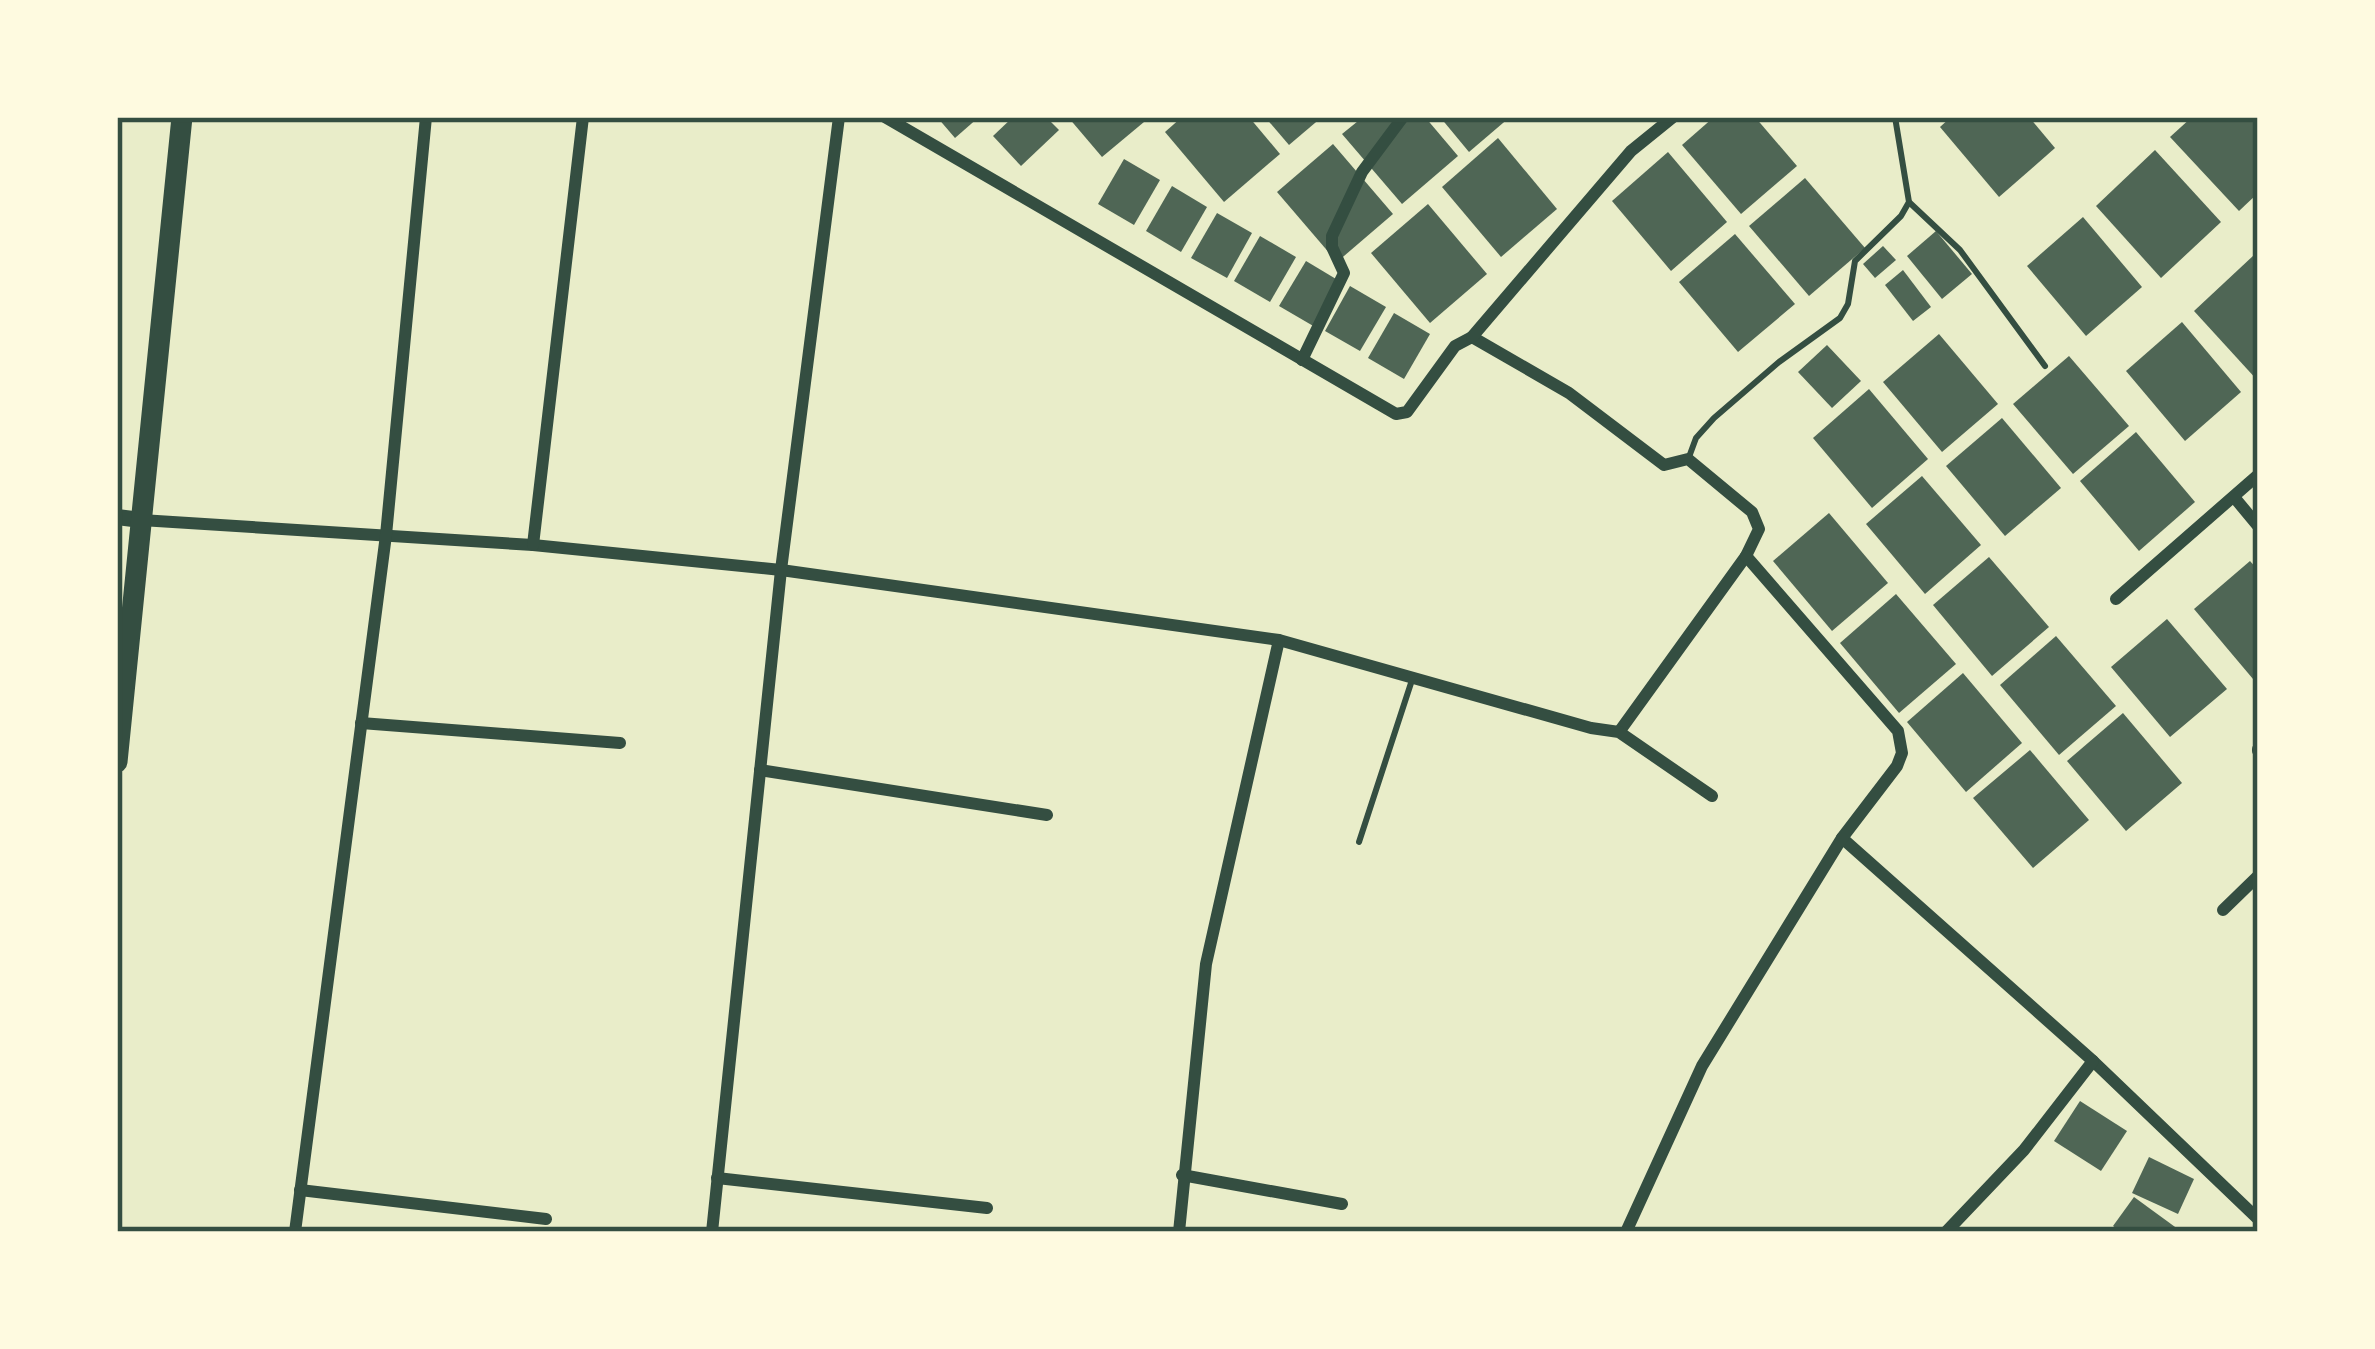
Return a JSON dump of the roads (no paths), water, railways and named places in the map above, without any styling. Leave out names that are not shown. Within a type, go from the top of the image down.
[{"type":"main road","points":[[117,761],[182,117]]},
{"type":"street","points":[[296,1232],[386,536],[426,117]]},
{"type":"street","points":[[533,545],[583,117]]},
{"type":"street","points":[[712,1232],[781,570],[839,117]]},
{"type":"street","points":[[885,117],[1402,414],[1455,346],[1472,337],[1631,151],[1673,117]]},
{"type":"street","points":[[1302,360],[1344,273],[1332,236],[1362,172],[1403,117]]},
{"type":"street","points":[[1472,337],[1570,392],[1664,465],[1688,459],[1758,522],[1745,556],[1619,732]]},
{"type":"street","points":[[2116,599],[2258,475]]},
{"type":"street","points":[[2234,497],[2258,526]]},
{"type":"street","points":[[117,518],[533,545],[781,570],[1279,640],[1619,732],[1712,796]]},
{"type":"street","points":[[1626,1232],[1702,1066],[1842,838],[1902,753],[1898,731],[1745,556]]},
{"type":"street","points":[[1179,1232],[1206,964],[1279,640]]},
{"type":"street","points":[[361,723],[620,743]]},
{"type":"street","points":[[760,770],[1047,815]]},
{"type":"street","points":[[1842,838],[2093,1061],[2258,1219]]},
{"type":"street","points":[[2223,910],[2258,876]]},
{"type":"street","points":[[1946,1232],[2024,1150],[2093,1061]]},
{"type":"street","points":[[1182,1175],[1342,1204]]},
{"type":"street","points":[[717,1178],[987,1208]]},
{"type":"street","points":[[300,1190],[546,1220]]},
{"type":"lane","points":[[1895,117],[1909,202],[1972,265],[2045,366]]},
{"type":"lane","points":[[1688,459],[1696,438],[1714,418],[1840,318],[1848,304],[1855,261],[1901,217],[1909,202]]},
{"type":"lane","points":[[1359,842],[1413,677]]}]
